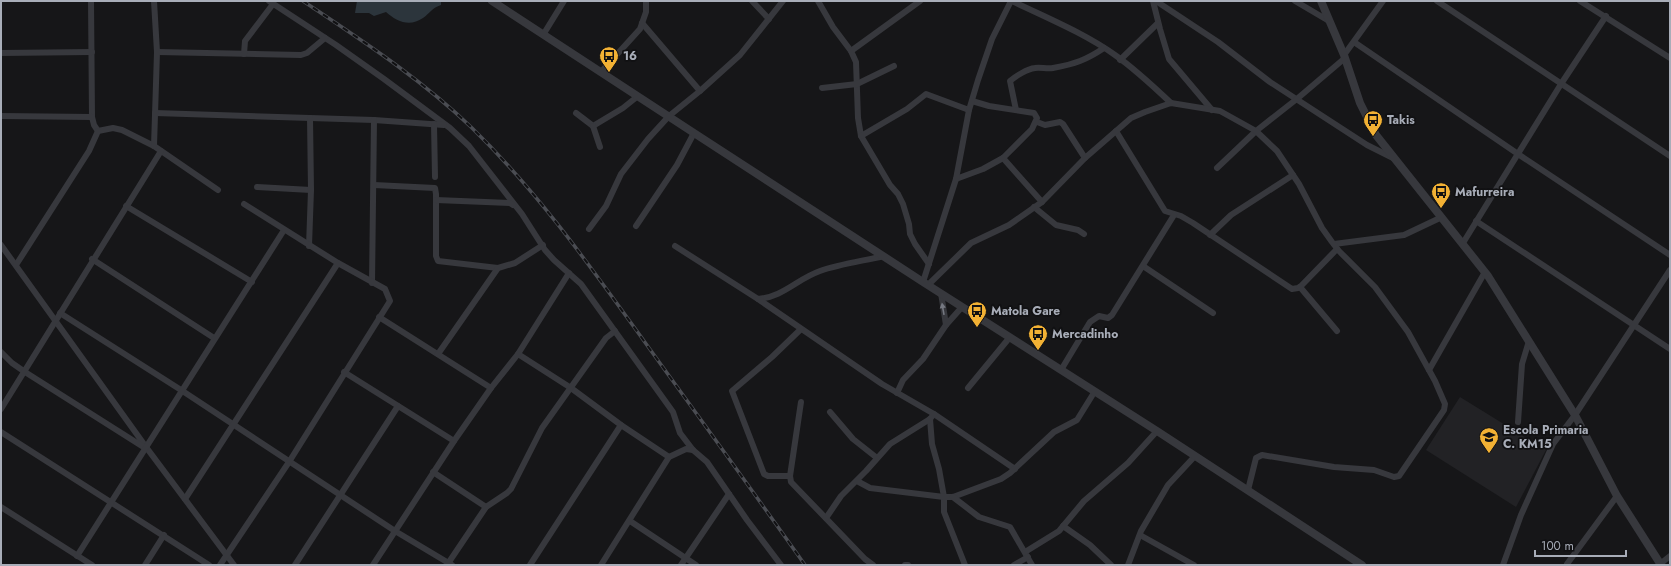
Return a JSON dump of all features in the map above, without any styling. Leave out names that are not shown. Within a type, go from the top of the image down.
[{"type":"street","points":[[91,1],[92,117],[94,125],[98,131]]},
{"type":"street","points":[[154,1],[157,52],[154,146]]},
{"type":"street","points":[[543,35],[564,1]]},
{"type":"street","points":[[601,72],[640,29],[646,12],[646,1]]},
{"type":"street","points":[[752,1],[769,19]]},
{"type":"street","points":[[589,229],[606,206],[621,174],[644,144],[669,116],[700,91],[740,55],[783,1]]},
{"type":"street","points":[[818,1],[833,27],[851,51],[856,62],[858,111],[861,136],[890,185],[898,194],[910,224],[910,234],[929,264]]},
{"type":"street","points":[[851,51],[920,1]]},
{"type":"street","points":[[925,283],[929,264],[956,179],[969,110],[992,39],[1011,1],[1073,30],[1104,48],[1143,77],[1171,103]]},
{"type":"street","points":[[1155,1],[1158,23],[1172,63],[1195,88],[1212,110]]},
{"type":"street","points":[[1155,1],[1218,42],[1270,82],[1298,98],[1367,144],[1396,160]]},
{"type":"street","points":[[1295,1],[1329,21]]},
{"type":"street","points":[[1321,1],[1344,56],[1368,121],[1376,135],[1485,272],[1575,415],[1617,496],[1661,564],[1670,556]]},
{"type":"street","points":[[1217,168],[1256,131],[1298,98],[1344,56],[1383,1]]},
{"type":"street","points":[[1437,1],[1670,156]]},
{"type":"street","points":[[1580,1],[1669,54]]},
{"type":"street","points":[[244,54],[245,41],[271,2],[325,38],[446,126],[469,146],[515,205],[554,260],[581,284],[673,412],[680,433],[693,450],[707,462],[781,565]]},
{"type":"street","points":[[494,2],[940,293],[1095,391],[1362,565]]},
{"type":"street","points":[[1463,243],[1561,84],[1606,16]]},
{"type":"street","points":[[642,23],[700,91]]},
{"type":"street","points":[[1120,60],[1158,23]]},
{"type":"street","points":[[157,52],[301,55],[307,54],[325,38]]},
{"type":"street","points":[[1354,42],[1518,154],[1670,255]]},
{"type":"street","points":[[1016,110],[1010,81],[1014,78],[1035,68],[1051,68],[1088,59],[1104,48]]},
{"type":"street","points":[[1,53],[92,52]]},
{"type":"street","points":[[822,88],[857,84],[894,66]]},
{"type":"street","points":[[861,136],[907,109],[926,94],[969,110]]},
{"type":"street","points":[[593,126],[623,108],[638,96]]},
{"type":"street","points":[[956,179],[983,169],[1003,158],[1037,122],[1038,118],[1034,113],[972,101]]},
{"type":"street","points":[[925,283],[970,243],[1009,225],[1042,202],[1085,158],[1131,118],[1171,103],[1220,111],[1256,131],[1277,151],[1293,175],[1322,228],[1336,247],[1375,287],[1408,332],[1429,370],[1445,404],[1444,410],[1399,476],[1374,470],[1334,467],[1262,455],[1256,458],[1248,490]]},
{"type":"street","points":[[155,113],[374,120],[446,126]]},
{"type":"street","points":[[576,113],[593,126],[600,146]]},
{"type":"street","points":[[1,116],[92,117]]},
{"type":"street","points":[[309,246],[311,190],[310,118]]},
{"type":"street","points":[[372,283],[374,120]]},
{"type":"street","points":[[1037,122],[1045,125],[1060,122],[1063,124],[1085,158]]},
{"type":"street","points":[[434,124],[435,177]]},
{"type":"street","points":[[98,131],[113,128],[122,130],[154,146],[218,190]]},
{"type":"street","points":[[16,265],[89,151],[98,131]]},
{"type":"street","points":[[1116,131],[1158,202],[1165,211],[1187,220],[1292,289],[1300,287],[1336,247],[1404,235],[1442,217]]},
{"type":"street","points":[[636,226],[677,165],[694,133]]},
{"type":"street","points":[[1,409],[25,372],[92,259],[161,151]]},
{"type":"street","points":[[1003,158],[1042,202]]},
{"type":"street","points":[[1210,235],[1231,214],[1293,175]]},
{"type":"street","points":[[374,186],[435,188],[436,256],[438,261],[498,268],[515,263],[543,245]]},
{"type":"street","points":[[257,187],[311,190]]},
{"type":"street","points":[[436,200],[510,203],[515,205]]},
{"type":"street","points":[[220,565],[289,462],[344,372],[390,301],[385,289],[309,246],[244,204]]},
{"type":"street","points":[[126,206],[252,282]]},
{"type":"street","points":[[1034,207],[1056,225],[1078,230],[1084,234]]},
{"type":"street","points":[[1061,370],[1090,322],[1099,316],[1108,318],[1112,315],[1174,214]]},
{"type":"street","points":[[1476,221],[1670,349]]},
{"type":"street","points":[[77,556],[214,338],[252,282],[284,230]]},
{"type":"street","points":[[1,245],[145,447],[234,565]]},
{"type":"street","points":[[675,246],[758,299],[897,393],[1014,469]]},
{"type":"street","points":[[10,257],[21,255]]},
{"type":"street","points":[[758,299],[775,296],[821,270],[884,256]]},
{"type":"street","points":[[92,259],[214,338]]},
{"type":"street","points":[[185,499],[338,263]]},
{"type":"street","points":[[1143,266],[1213,314]]},
{"type":"street","points":[[438,354],[498,268]]},
{"type":"street","points":[[1503,565],[1521,515],[1553,444],[1575,415],[1670,270]]},
{"type":"street","points":[[1429,370],[1485,272]]},
{"type":"street","points":[[373,565],[454,441],[491,388],[518,354],[569,273]]},
{"type":"street","points":[[1300,287],[1338,331]]},
{"type":"street","points":[[940,293],[946,325]]},
{"type":"street","points":[[897,393],[903,380],[923,359],[946,325],[962,307]]},
{"type":"street","points":[[60,313],[181,390],[395,531],[449,564],[486,507],[511,489],[542,428],[606,338],[614,331]]},
{"type":"street","points":[[379,317],[491,388]]},
{"type":"street","points":[[790,476],[768,476],[764,474],[732,391],[772,357],[801,329]]},
{"type":"street","points":[[968,388],[1010,337]]},
{"type":"street","points":[[1518,422],[1522,364],[1529,341]]},
{"type":"street","points":[[1,352],[12,363],[25,372],[145,447]]},
{"type":"street","points":[[518,354],[571,388],[621,425],[669,457]]},
{"type":"street","points":[[344,372],[454,441]]},
{"type":"street","points":[[857,481],[870,488],[953,497],[1001,479],[1010,473],[1054,432],[1077,420],[1095,391]]},
{"type":"street","points":[[801,402],[790,476],[791,482],[794,488],[873,565]]},
{"type":"street","points":[[295,565],[398,406]]},
{"type":"street","points":[[830,412],[853,438],[877,458]]},
{"type":"street","points":[[826,518],[841,496],[857,481],[890,444],[932,416]]},
{"type":"street","points":[[932,416],[932,444],[939,469],[944,497],[944,512],[965,565]]},
{"type":"street","points":[[530,565],[621,425]]},
{"type":"street","points":[[1014,565],[1062,526],[1084,501],[1128,463],[1157,431]]},
{"type":"street","points":[[1,432],[164,535],[208,565]]},
{"type":"street","points":[[601,565],[669,457],[686,449],[693,450]]},
{"type":"street","points":[[1128,565],[1140,535],[1168,485],[1195,456]]},
{"type":"street","points":[[433,472],[486,507]]},
{"type":"street","points":[[681,565],[729,494]]},
{"type":"street","points":[[1567,564],[1617,496]]},
{"type":"street","points":[[953,497],[979,517],[1010,527],[1032,565]]},
{"type":"street","points":[[1,507],[77,556],[83,563],[92,565]]},
{"type":"street","points":[[630,521],[696,565]]},
{"type":"street","points":[[1062,526],[1090,546],[1110,565]]},
{"type":"street","points":[[145,565],[164,535]]},
{"type":"street","points":[[1140,535],[1194,565]]},
{"type":"shaded area","points":[[357,1],[441,1],[441,5],[418,21],[408,23],[399,21],[386,12],[374,16],[369,13],[355,13]]},
{"type":"shaded area","name":"Escola Primaria C. KM15","points":[[1460,397],[1546,450],[1516,507],[1426,450]]},
{"type":"railway","points":[[303,1],[390,60],[452,109],[519,177],[604,285],[805,565]]},
{"type":"place","name":"16","points":[[609,73]]},
{"type":"place","name":"Takis","points":[[1373,137]]},
{"type":"place","name":"Mafurreira","points":[[1441,209]]},
{"type":"place","name":"Matola Gare","points":[[977,328]]},
{"type":"place","name":"Mercadinho","points":[[1038,351]]},
{"type":"place","name":"Escola Primaria C. KM15","points":[[1489,454]]}]
